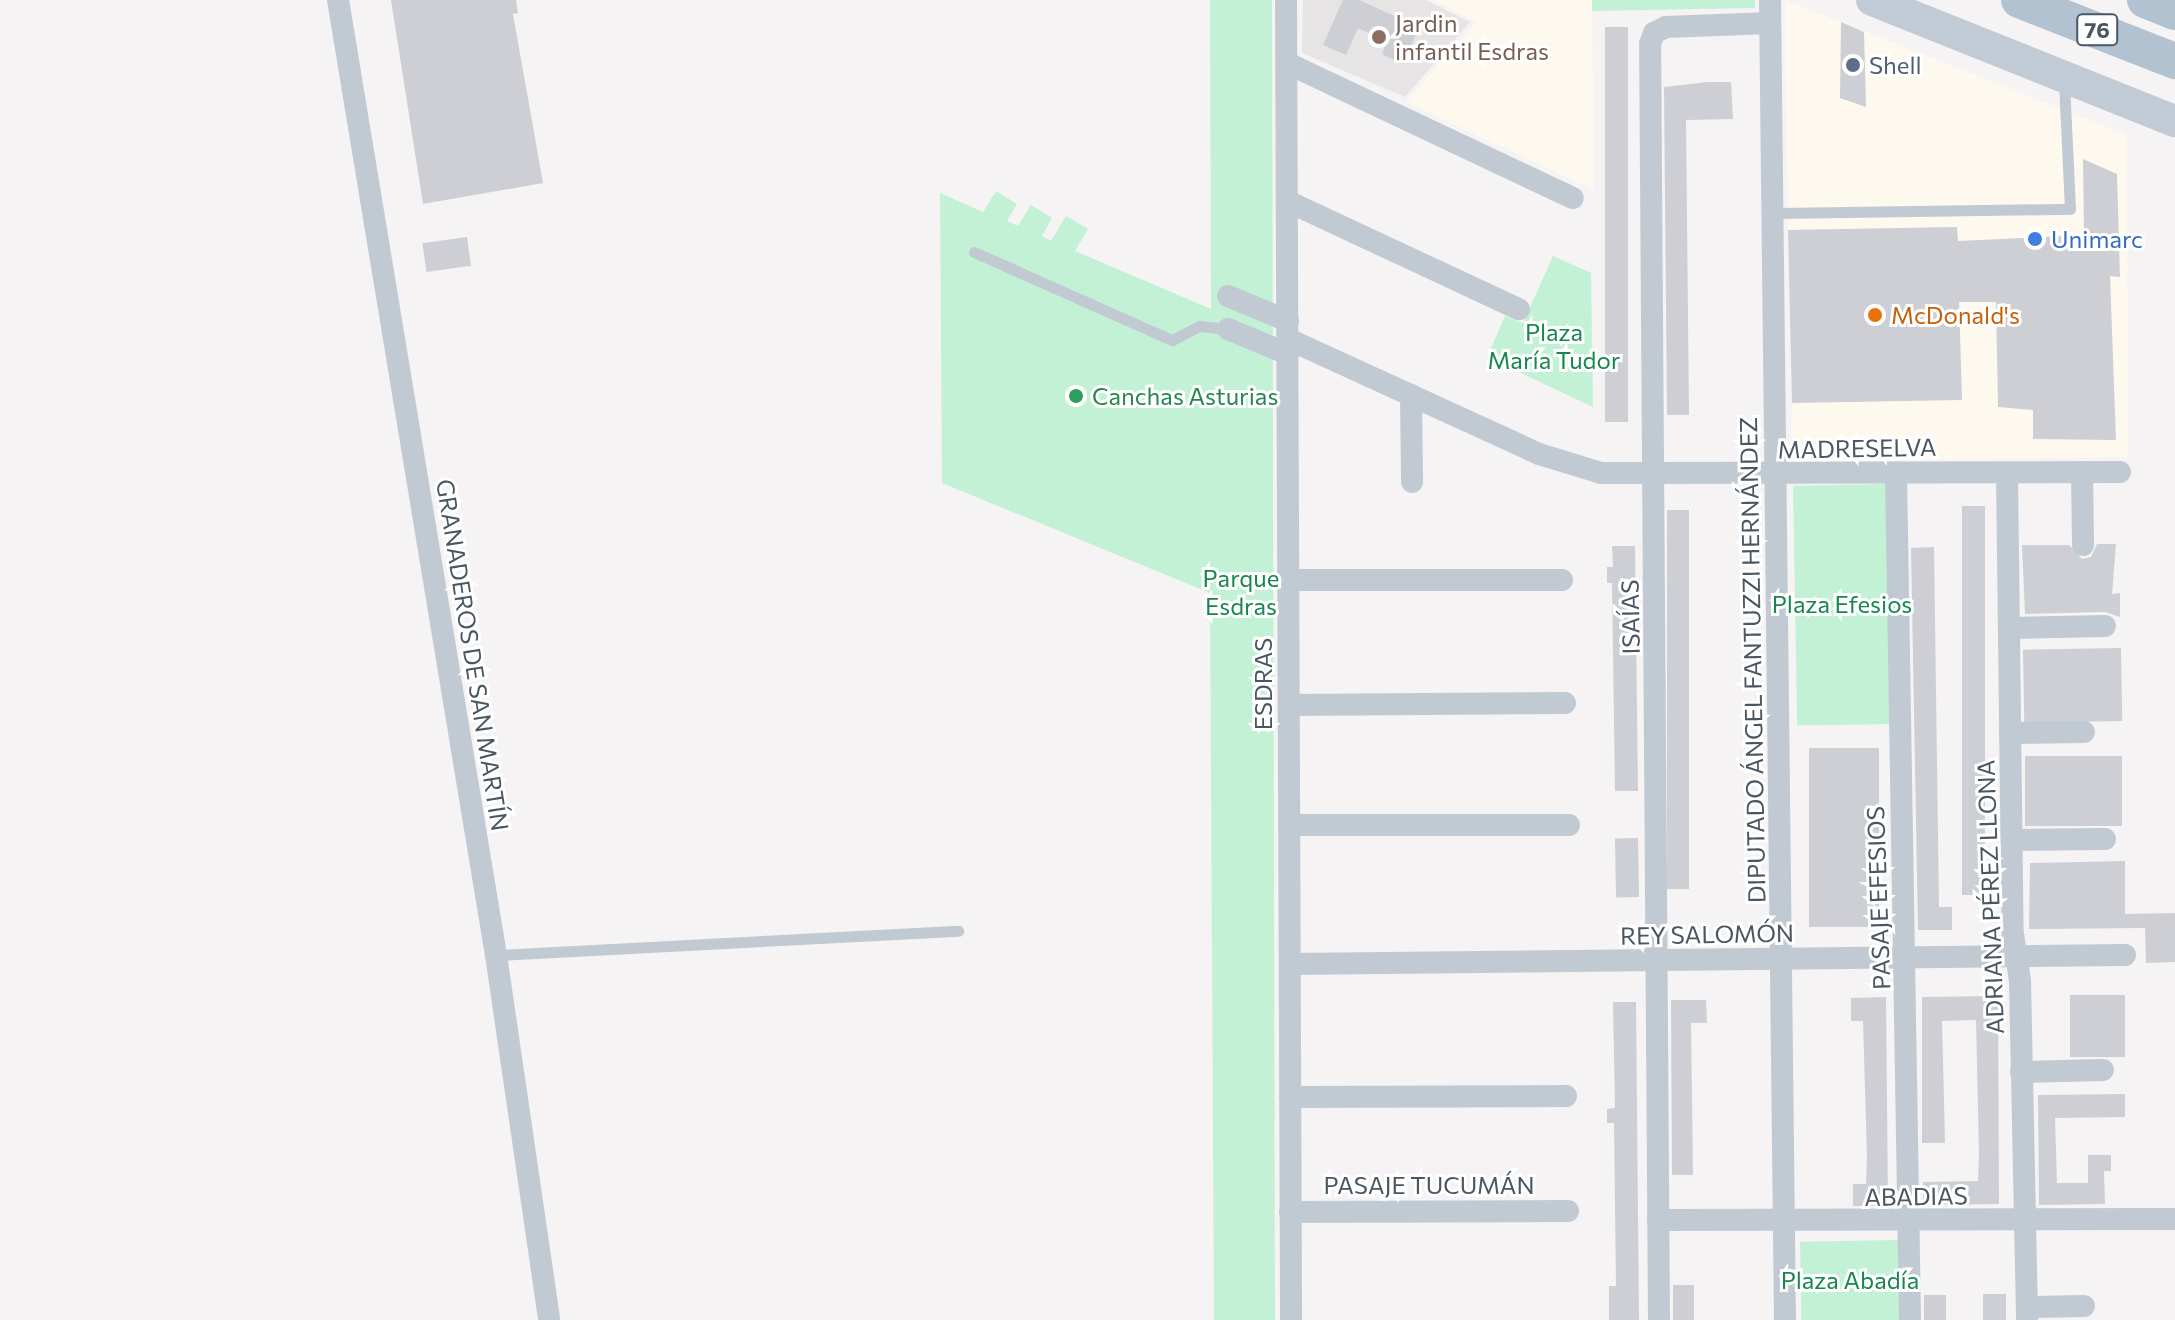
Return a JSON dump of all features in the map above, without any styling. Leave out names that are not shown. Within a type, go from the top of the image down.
[{"type":"main road","name":"76","points":[[2019,0],[2175,61]]},
{"type":"main road","name":"76","points":[[2145,0],[2175,12]]},
{"type":"street","name":"GRANADEROS DE SAN MARTÍN","points":[[338,0],[496,955],[549,1320]]},
{"type":"street","name":"ESDRAS","points":[[1286,0],[1291,1320]]},
{"type":"street","name":"DIPUTADO ÁNGEL FANTUZZI HERNÁNDEZ","points":[[1770,0],[1785,1320]]},
{"type":"street","points":[[1872,0],[2175,121]]},
{"type":"street","name":"ISAÍAS","points":[[1659,1320],[1651,38],[1666,27],[1770,23]]},
{"type":"street","points":[[1287,63],[1573,198]]},
{"type":"street","points":[[1287,201],[1519,309]]},
{"type":"street","name":"MADRESELVA","points":[[1228,296],[1288,338],[1567,465],[1654,477],[2120,472]]},
{"type":"street","name":"MADRESELVA","points":[[1228,329],[1288,338]]},
{"type":"street","points":[[1411,395],[1412,482]]},
{"type":"street","points":[[2082,472],[2083,545]]},
{"type":"street","name":"ADRIANA PÉREZ LLONA","points":[[2007,473],[2012,840],[2027,1314]]},
{"type":"street","name":"PASAJE EFESIOS","points":[[1896,474],[1910,1320]]},
{"type":"street","points":[[1289,580],[1562,580]]},
{"type":"street","points":[[2009,628],[2105,626]]},
{"type":"street","points":[[1289,705],[1565,703]]},
{"type":"street","points":[[2010,733],[2084,732]]},
{"type":"street","points":[[1289,825],[1569,825]]},
{"type":"street","points":[[2012,840],[2105,839]]},
{"type":"street","name":"REY SALOMÓN","points":[[1290,964],[2125,955]]},
{"type":"street","points":[[2021,1072],[2103,1070]]},
{"type":"street","points":[[1290,1097],[1566,1096]]},
{"type":"street","name":"PASAJE TUCUMÁN","points":[[1290,1212],[1568,1211]]},
{"type":"street","name":"ABADIAS","points":[[1658,1220],[1784,1223],[2175,1219]]},
{"type":"street","points":[[2027,1314],[2084,1306]]},
{"type":"lane","points":[[1773,213],[2070,209],[2064,76]]},
{"type":"lane","points":[[974,252],[1172,340],[1200,326],[1228,329]]},
{"type":"lane","points":[[496,955],[958,931]]},
{"type":"shaded area","name":"Jardin infantil Esdras","points":[[1303,0],[1426,0],[1470,22],[1405,97],[1302,53]]},
{"type":"shaded area","points":[[1434,0],[1592,0],[1594,190],[1406,102],[1476,22]]},
{"type":"shaded area","points":[[1785,0],[2127,135],[2128,457],[1791,462],[1792,403],[1962,399],[1957,227],[1788,230]]},
{"type":"green space","name":"Parque Esdras","points":[[1210,0],[1272,0],[1275,1320],[1214,1320],[1210,593],[942,483],[940,193],[983,212],[996,191],[1017,204],[1007,221],[1018,226],[1031,205],[1052,218],[1042,236],[1051,241],[1066,216],[1088,229],[1075,251],[1211,309]]},
{"type":"green space","points":[[1592,0],[1755,0],[1755,8],[1592,11]]},
{"type":"green space","name":"Plaza María Tudor","points":[[1553,256],[1591,273],[1593,407],[1487,357],[1505,316],[1523,323]]},
{"type":"green space","name":"Plaza Efesios","points":[[1887,484],[1891,724],[1797,726],[1793,486]]},
{"type":"green space","name":"Plaza Abadía","points":[[1900,1240],[1901,1320],[1801,1320],[1800,1242]]},
{"type":"building","points":[[391,0],[516,0],[518,13],[513,14],[543,183],[423,204]]},
{"type":"building","points":[[1343,0],[1359,0],[1419,27],[1403,64],[1382,54],[1387,41],[1358,28],[1346,55],[1323,45]]},
{"type":"building","name":"Shell","points":[[1841,22],[1864,32],[1866,107],[1840,98]]},
{"type":"building","points":[[1605,27],[1628,27],[1628,422],[1605,422]]},
{"type":"building","points":[[1731,82],[1733,119],[1686,120],[1689,415],[1667,415],[1664,87]]},
{"type":"building","points":[[2083,159],[2117,174],[2120,277],[2110,276],[2116,440],[2033,439],[2033,410],[1998,407],[1996,302],[1959,302],[1962,400],[1792,403],[1788,230],[1957,227],[1958,241],[2084,235]]},
{"type":"building","points":[[467,237],[471,266],[426,272],[422,243]]},
{"type":"building","points":[[1962,506],[1985,506],[1985,895],[1962,895]]},
{"type":"building","points":[[1667,510],[1689,510],[1689,889],[1667,889]]},
{"type":"building","points":[[2097,544],[2116,544],[2112,594],[2120,593],[2120,617],[2105,612],[2025,614],[2022,545],[2069,545],[2082,559],[2091,557]]},
{"type":"building","points":[[1612,546],[1635,546],[1638,791],[1615,791],[1612,583],[1607,583],[1607,567],[1613,567]]},
{"type":"building","points":[[1934,547],[1939,907],[1952,907],[1952,930],[1918,930],[1911,548]]},
{"type":"building","points":[[2121,648],[2122,721],[2024,723],[2023,650]]},
{"type":"building","points":[[1809,748],[1879,748],[1879,927],[1809,927]]},
{"type":"building","points":[[2025,756],[2122,756],[2122,826],[2025,826]]},
{"type":"building","points":[[1615,838],[1638,838],[1639,897],[1616,897]]},
{"type":"building","points":[[2125,861],[2125,914],[2175,913],[2175,962],[2146,963],[2145,928],[2029,929],[2030,863]]},
{"type":"building","points":[[2070,995],[2125,995],[2125,1057],[2070,1057]]},
{"type":"building","points":[[1998,996],[1999,1204],[1923,1205],[1923,1182],[1978,1181],[1979,1155],[1976,1020],[1942,1021],[1945,1143],[1922,1143],[1922,997]]},
{"type":"building","points":[[1886,997],[1888,1206],[1853,1206],[1853,1184],[1866,1184],[1867,1157],[1863,1021],[1851,1021],[1851,998]]},
{"type":"building","points":[[1671,1000],[1706,1000],[1707,1023],[1691,1023],[1693,1175],[1672,1175]]},
{"type":"building","points":[[1613,1002],[1636,1002],[1639,1320],[1609,1320],[1609,1286],[1616,1286],[1614,1123],[1607,1123],[1607,1109],[1615,1108]]},
{"type":"building","points":[[2125,1094],[2125,1117],[2055,1118],[2057,1183],[2088,1183],[2088,1155],[2111,1155],[2111,1171],[2104,1171],[2105,1204],[2039,1205],[2038,1095]]},
{"type":"building","points":[[1673,1285],[1694,1285],[1694,1320],[1673,1320]]},
{"type":"building","points":[[1983,1294],[2006,1294],[2006,1320],[1983,1320]]},
{"type":"building","points":[[1924,1295],[1946,1295],[1946,1320],[1924,1320]]},
{"type":"place","name":"Jardin infantil Esdras","points":[[1379,37]]},
{"type":"place","name":"Shell","points":[[1853,65]]},
{"type":"place","name":"Unimarc","points":[[2035,239]]},
{"type":"place","name":"McDonald's","points":[[1875,315]]},
{"type":"place","name":"Canchas Asturias","points":[[1076,396]]}]
